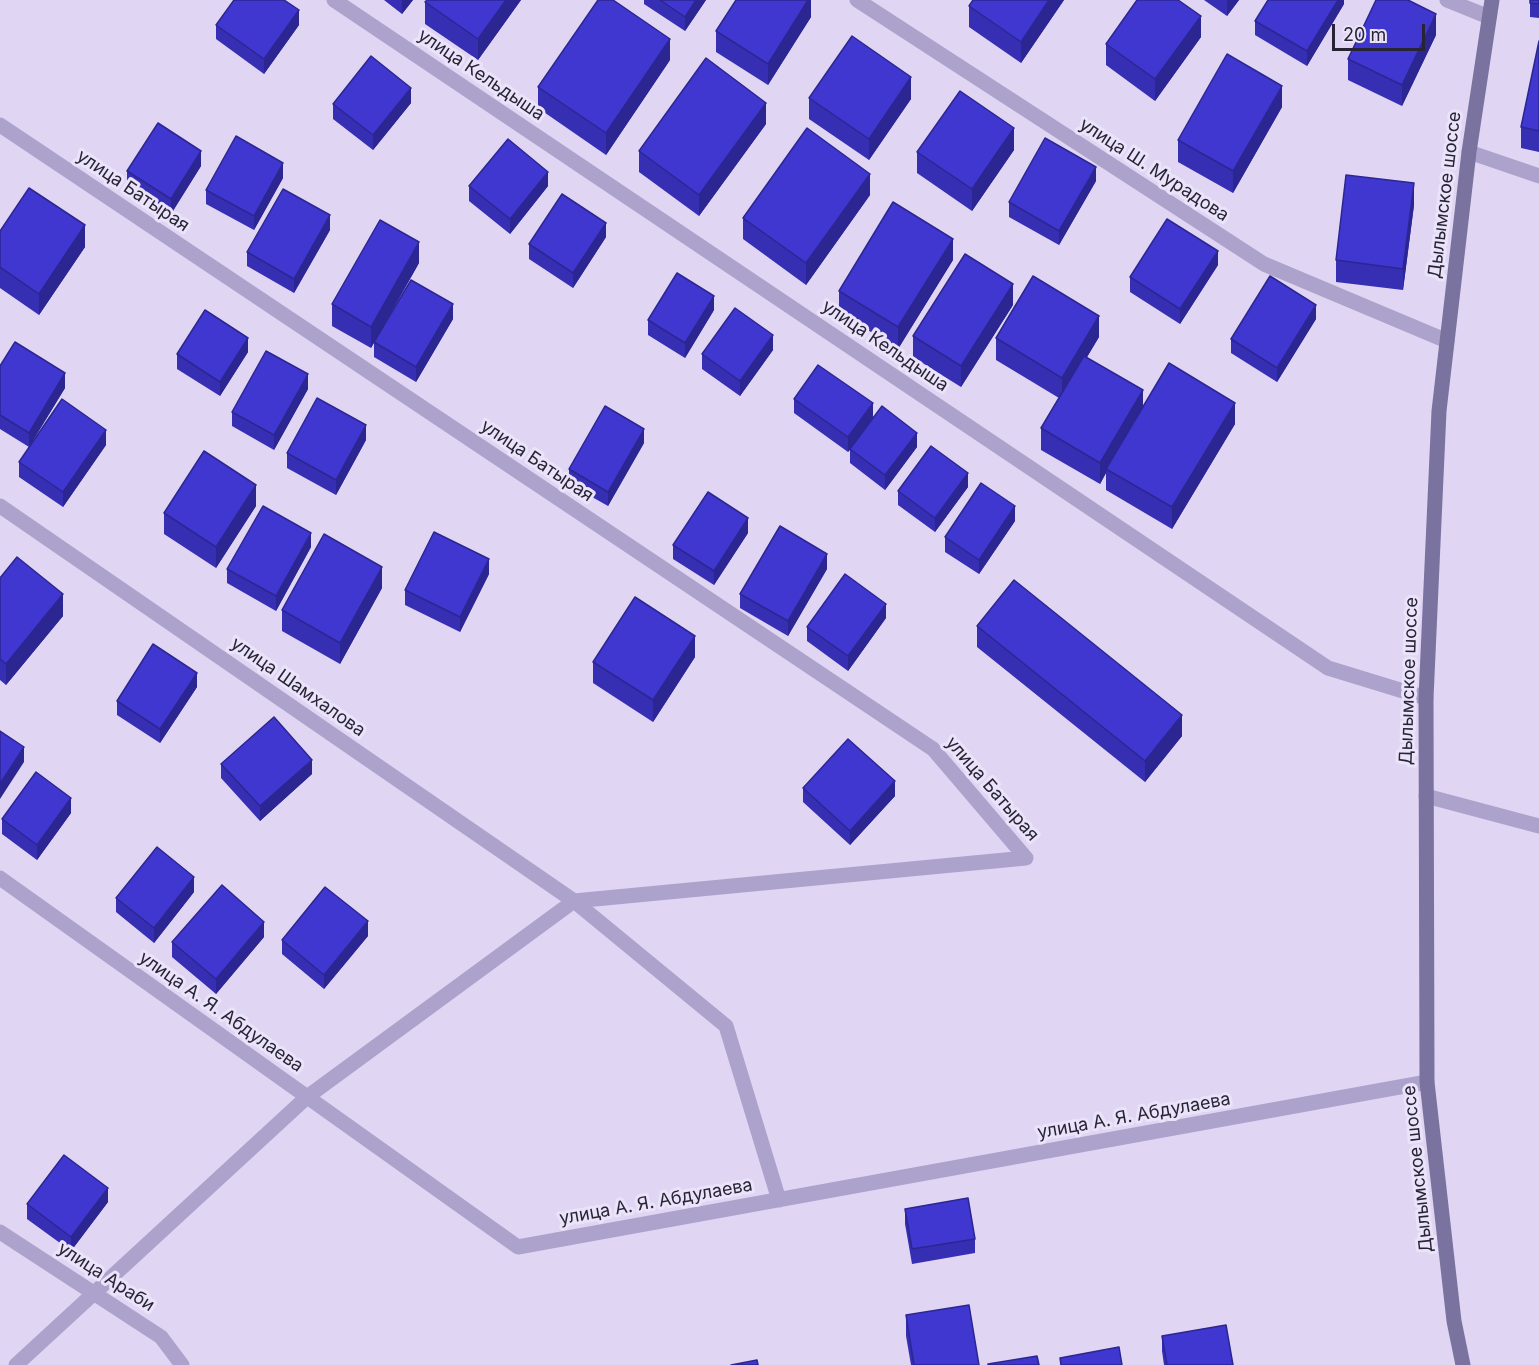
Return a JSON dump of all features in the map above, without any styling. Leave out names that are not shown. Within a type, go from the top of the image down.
[{"type":"main road","name":"Дылымское шоссе","points":[[1462,1365],[1454,1321],[1427,1082],[1426,698],[1439,411],[1469,152],[1492,0]]},
{"type":"street","name":"улица Кельдыша","points":[[334,0],[1328,668],[1426,698]]},
{"type":"street","name":"улица Ш. Мурадова","points":[[857,0],[1264,264],[1447,341]]},
{"type":"street","points":[[1447,0],[1490,17]]},
{"type":"street","name":"улица Батырая","points":[[0,125],[933,749],[1026,858],[574,901]]},
{"type":"street","points":[[1469,152],[1539,176]]},
{"type":"street","name":"улица Шамхалова","points":[[0,506],[574,901],[726,1026],[779,1200]]},
{"type":"street","points":[[1426,796],[1539,826]]},
{"type":"street","name":"улица А. Я. Абдулаева","points":[[0,878],[518,1247],[1427,1082]]},
{"type":"street","points":[[16,1365],[307,1097],[574,901]]},
{"type":"street","name":"улица Араби","points":[[0,1232],[162,1336],[182,1365]]},
{"type":"building","points":[[234,0],[284,0],[299,10],[264,59],[216,25]]},
{"type":"building","points":[[427,0],[506,0],[478,39],[425,2]]},
{"type":"building","points":[[598,0],[613,0],[670,39],[606,133],[538,87]]},
{"type":"building","points":[[660,0],[696,0],[685,17]]},
{"type":"building","points":[[736,0],[808,0],[768,64],[716,31]]},
{"type":"building","points":[[973,0],[1049,0],[1021,42],[969,6]]},
{"type":"building","points":[[1137,0],[1178,0],[1201,16],[1155,79],[1106,44]]},
{"type":"building","points":[[1268,0],[1338,0],[1307,51],[1255,21]]},
{"type":"building","points":[[1376,0],[1408,0],[1436,14],[1402,85],[1348,59]]},
{"type":"building","points":[[1530,0],[1539,0],[1539,4],[1530,3]]},
{"type":"building","points":[[852,36],[911,77],[869,139],[809,98]]},
{"type":"building","points":[[1539,41],[1539,131],[1521,127]]},
{"type":"building","points":[[1227,54],[1282,86],[1233,171],[1178,140]]},
{"type":"building","points":[[371,56],[411,88],[373,135],[333,104]]},
{"type":"building","points":[[706,58],[766,103],[699,195],[639,151]]},
{"type":"building","points":[[960,91],[1014,128],[972,189],[917,152]]},
{"type":"building","points":[[158,123],[201,151],[171,199],[127,171]]},
{"type":"building","points":[[807,128],[870,174],[806,263],[743,218]]},
{"type":"building","points":[[236,136],[283,163],[254,216],[206,190]]},
{"type":"building","points":[[1045,138],[1096,167],[1059,231],[1009,202]]},
{"type":"building","points":[[508,139],[548,172],[510,219],[469,186]]},
{"type":"building","points":[[1346,175],[1414,183],[1403,269],[1336,260]]},
{"type":"building","points":[[29,188],[85,225],[39,294],[0,267],[0,231]]},
{"type":"building","points":[[283,189],[330,215],[294,279],[247,252]]},
{"type":"building","points":[[562,194],[606,223],[573,273],[529,244]]},
{"type":"building","points":[[893,202],[953,239],[898,327],[839,291]]},
{"type":"building","points":[[1167,219],[1218,251],[1180,309],[1130,277]]},
{"type":"building","points":[[380,220],[419,242],[371,327],[332,304]]},
{"type":"building","points":[[965,254],[1013,284],[961,366],[913,336]]},
{"type":"building","points":[[677,273],[714,296],[685,343],[648,320]]},
{"type":"building","points":[[1033,276],[1099,316],[1062,378],[996,338]]},
{"type":"building","points":[[1270,276],[1316,305],[1277,368],[1231,339]]},
{"type":"building","points":[[411,280],[453,304],[416,367],[374,342]]},
{"type":"building","points":[[735,308],[773,335],[740,381],[702,354]]},
{"type":"building","points":[[205,310],[248,338],[220,382],[177,354]]},
{"type":"building","points":[[15,342],[65,373],[29,433],[0,415],[0,366]]},
{"type":"building","points":[[266,351],[308,374],[274,435],[232,412]]},
{"type":"building","points":[[1084,356],[1143,390],[1100,463],[1041,428]]},
{"type":"building","points":[[1169,363],[1235,403],[1172,507],[1106,469]]},
{"type":"building","points":[[818,365],[873,403],[848,437],[794,399]]},
{"type":"building","points":[[317,398],[366,425],[336,480],[287,453]]},
{"type":"building","points":[[62,399],[106,430],[63,492],[19,462]]},
{"type":"building","points":[[605,406],[644,429],[608,492],[569,469]]},
{"type":"building","points":[[882,406],[917,433],[885,475],[850,449]]},
{"type":"building","points":[[931,446],[968,473],[935,518],[898,491]]},
{"type":"building","points":[[204,451],[256,485],[216,547],[164,513]]},
{"type":"building","points":[[981,483],[1015,506],[979,560],[945,537]]},
{"type":"building","points":[[708,492],[748,518],[714,571],[673,545]]},
{"type":"building","points":[[263,506],[311,533],[276,596],[227,569]]},
{"type":"building","points":[[780,526],[827,554],[788,621],[740,594]]},
{"type":"building","points":[[434,532],[489,559],[460,617],[405,590]]},
{"type":"building","points":[[324,534],[382,567],[340,643],[282,610]]},
{"type":"building","points":[[17,557],[63,594],[6,664],[0,659],[0,578]]},
{"type":"building","points":[[845,574],[886,604],[848,656],[807,627]]},
{"type":"building","points":[[1014,580],[1182,715],[1145,761],[977,626]]},
{"type":"building","points":[[635,597],[695,636],[653,700],[593,662]]},
{"type":"building","points":[[153,644],[197,673],[160,729],[117,701]]},
{"type":"building","points":[[274,717],[312,760],[260,806],[221,764]]},
{"type":"building","points":[[0,731],[24,747],[0,784]]},
{"type":"building","points":[[848,739],[895,781],[850,831],[803,788]]},
{"type":"building","points":[[36,772],[71,798],[37,845],[2,819]]},
{"type":"building","points":[[157,847],[194,877],[154,928],[116,898]]},
{"type":"building","points":[[222,885],[264,922],[216,979],[172,942]]},
{"type":"building","points":[[325,887],[368,921],[324,975],[282,940]]},
{"type":"building","points":[[64,1155],[108,1188],[71,1237],[27,1204]]},
{"type":"building","points":[[968,1198],[975,1239],[912,1249],[905,1209]]},
{"type":"building","points":[[969,1305],[979,1365],[914,1365],[906,1315]]},
{"type":"building","points":[[1226,1325],[1233,1365],[1167,1365],[1162,1336]]},
{"type":"building","points":[[1119,1347],[1122,1365],[1061,1365],[1060,1358]]},
{"type":"building","points":[[1037,1356],[1039,1365],[988,1365],[988,1364]]},
{"type":"building","points":[[757,1360],[758,1365],[731,1365]]}]
